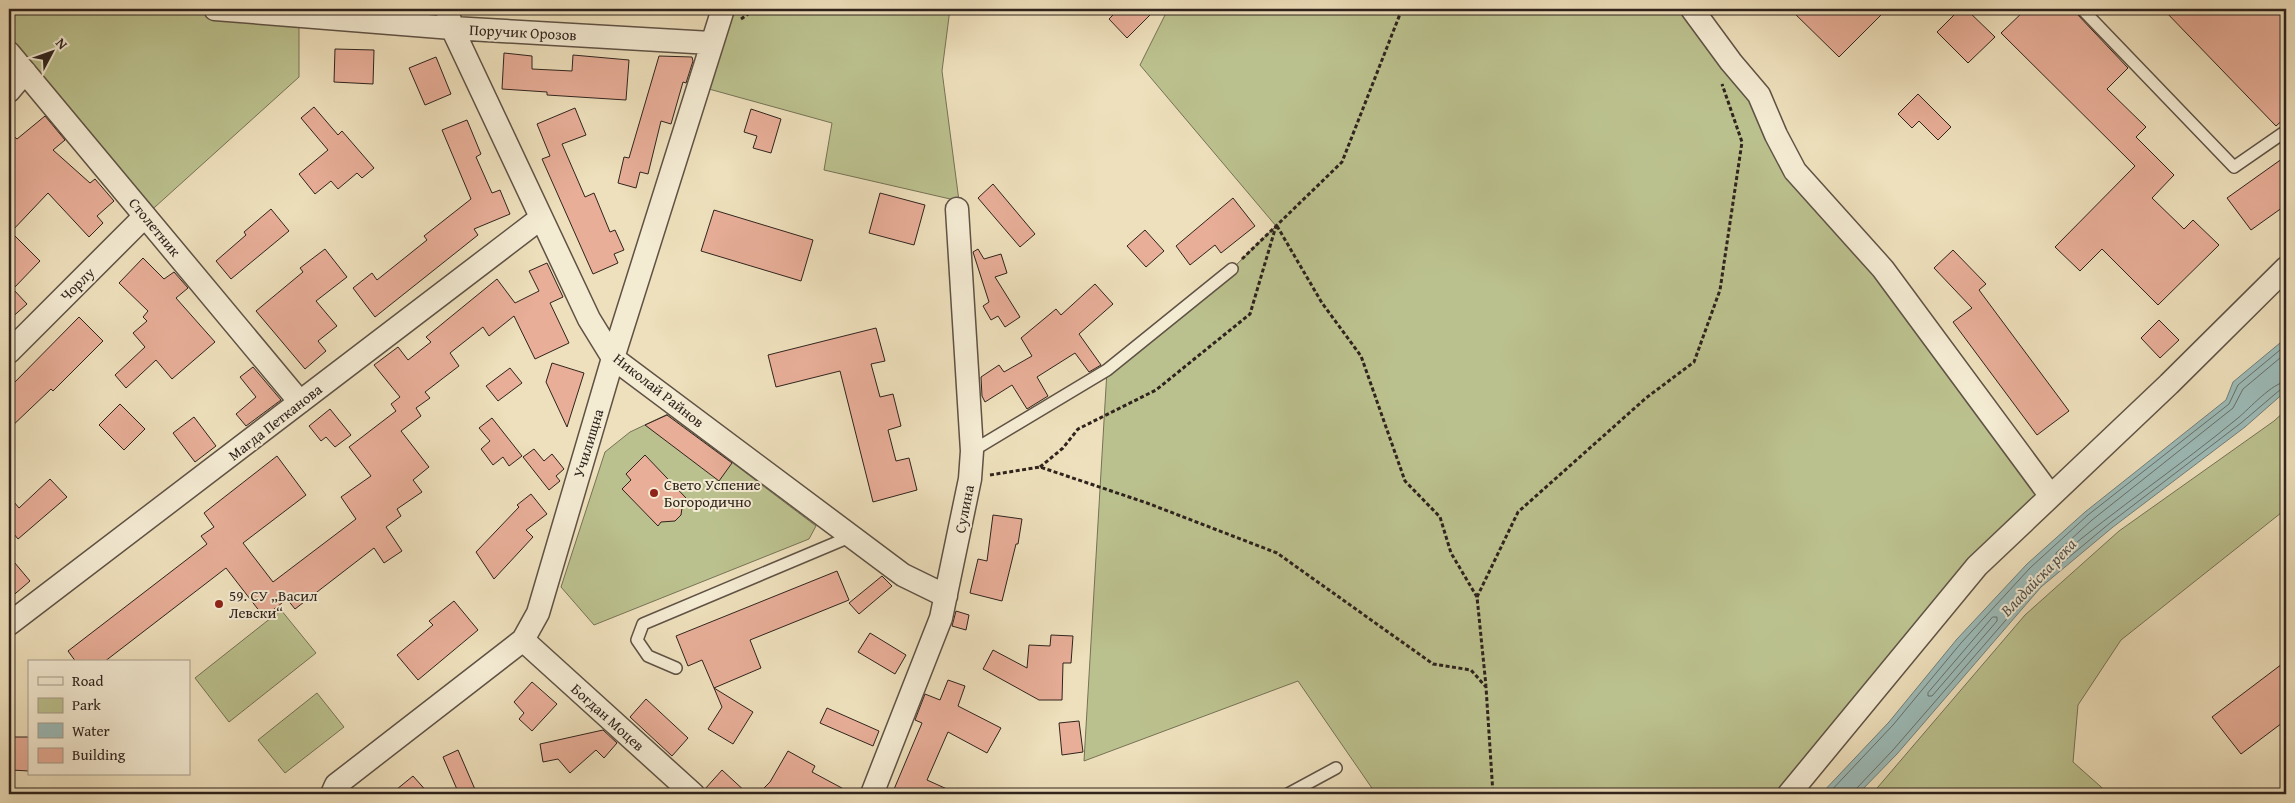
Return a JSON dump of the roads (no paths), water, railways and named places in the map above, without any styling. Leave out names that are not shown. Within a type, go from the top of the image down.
[{"type":"street","name":"Поручик Орозов","points":[[216,9],[449,18],[711,43]]},
{"type":"street","name":"Училищна","points":[[332,794],[336,785],[523,640],[538,613],[613,358],[723,9]]},
{"type":"street","points":[[1692,9],[1731,62],[1759,95],[1776,135],[1795,170],[1883,269],[2050,495]]},
{"type":"street","name":"Николай Райнов","points":[[449,18],[540,218],[589,319],[613,358],[903,575],[946,596]]},
{"type":"street","name":"Столетник","points":[[9,53],[300,402]]},
{"type":"street","points":[[9,91],[25,72]]},
{"type":"street","name":"Сулина","points":[[872,794],[941,618],[970,479],[972,451],[957,209]]},
{"type":"street","name":"Чорлу","points":[[9,352],[145,216]]},
{"type":"street","name":"Магда Петканова","points":[[9,624],[540,218]]},
{"type":"street","points":[[1789,794],[1977,566],[2169,384],[2286,268]]},
{"type":"street","name":"Богдан Моцев","points":[[523,640],[693,794]]},
{"type":"lane","points":[[2082,9],[2234,167],[2286,131]]},
{"type":"lane","points":[[972,451],[1107,370],[1232,269]]},
{"type":"lane","points":[[676,668],[648,656],[637,640],[643,624],[852,536]]},
{"type":"lane","points":[[1288,794],[1336,768]]},
{"type":"water","name":"Владайска река","points":[[2286,338],[2286,391],[2245,427],[2113,527],[2041,587],[1897,754],[1858,794],[1821,794],[1889,722],[1957,639],[2027,564],[2085,512],[2226,400],[2233,382]]},
{"type":"place","name":"Свето Успение Богородично","points":[[654,493]]},
{"type":"place","name":"59. СУ „Васил Левски“","points":[[219,604]]}]
